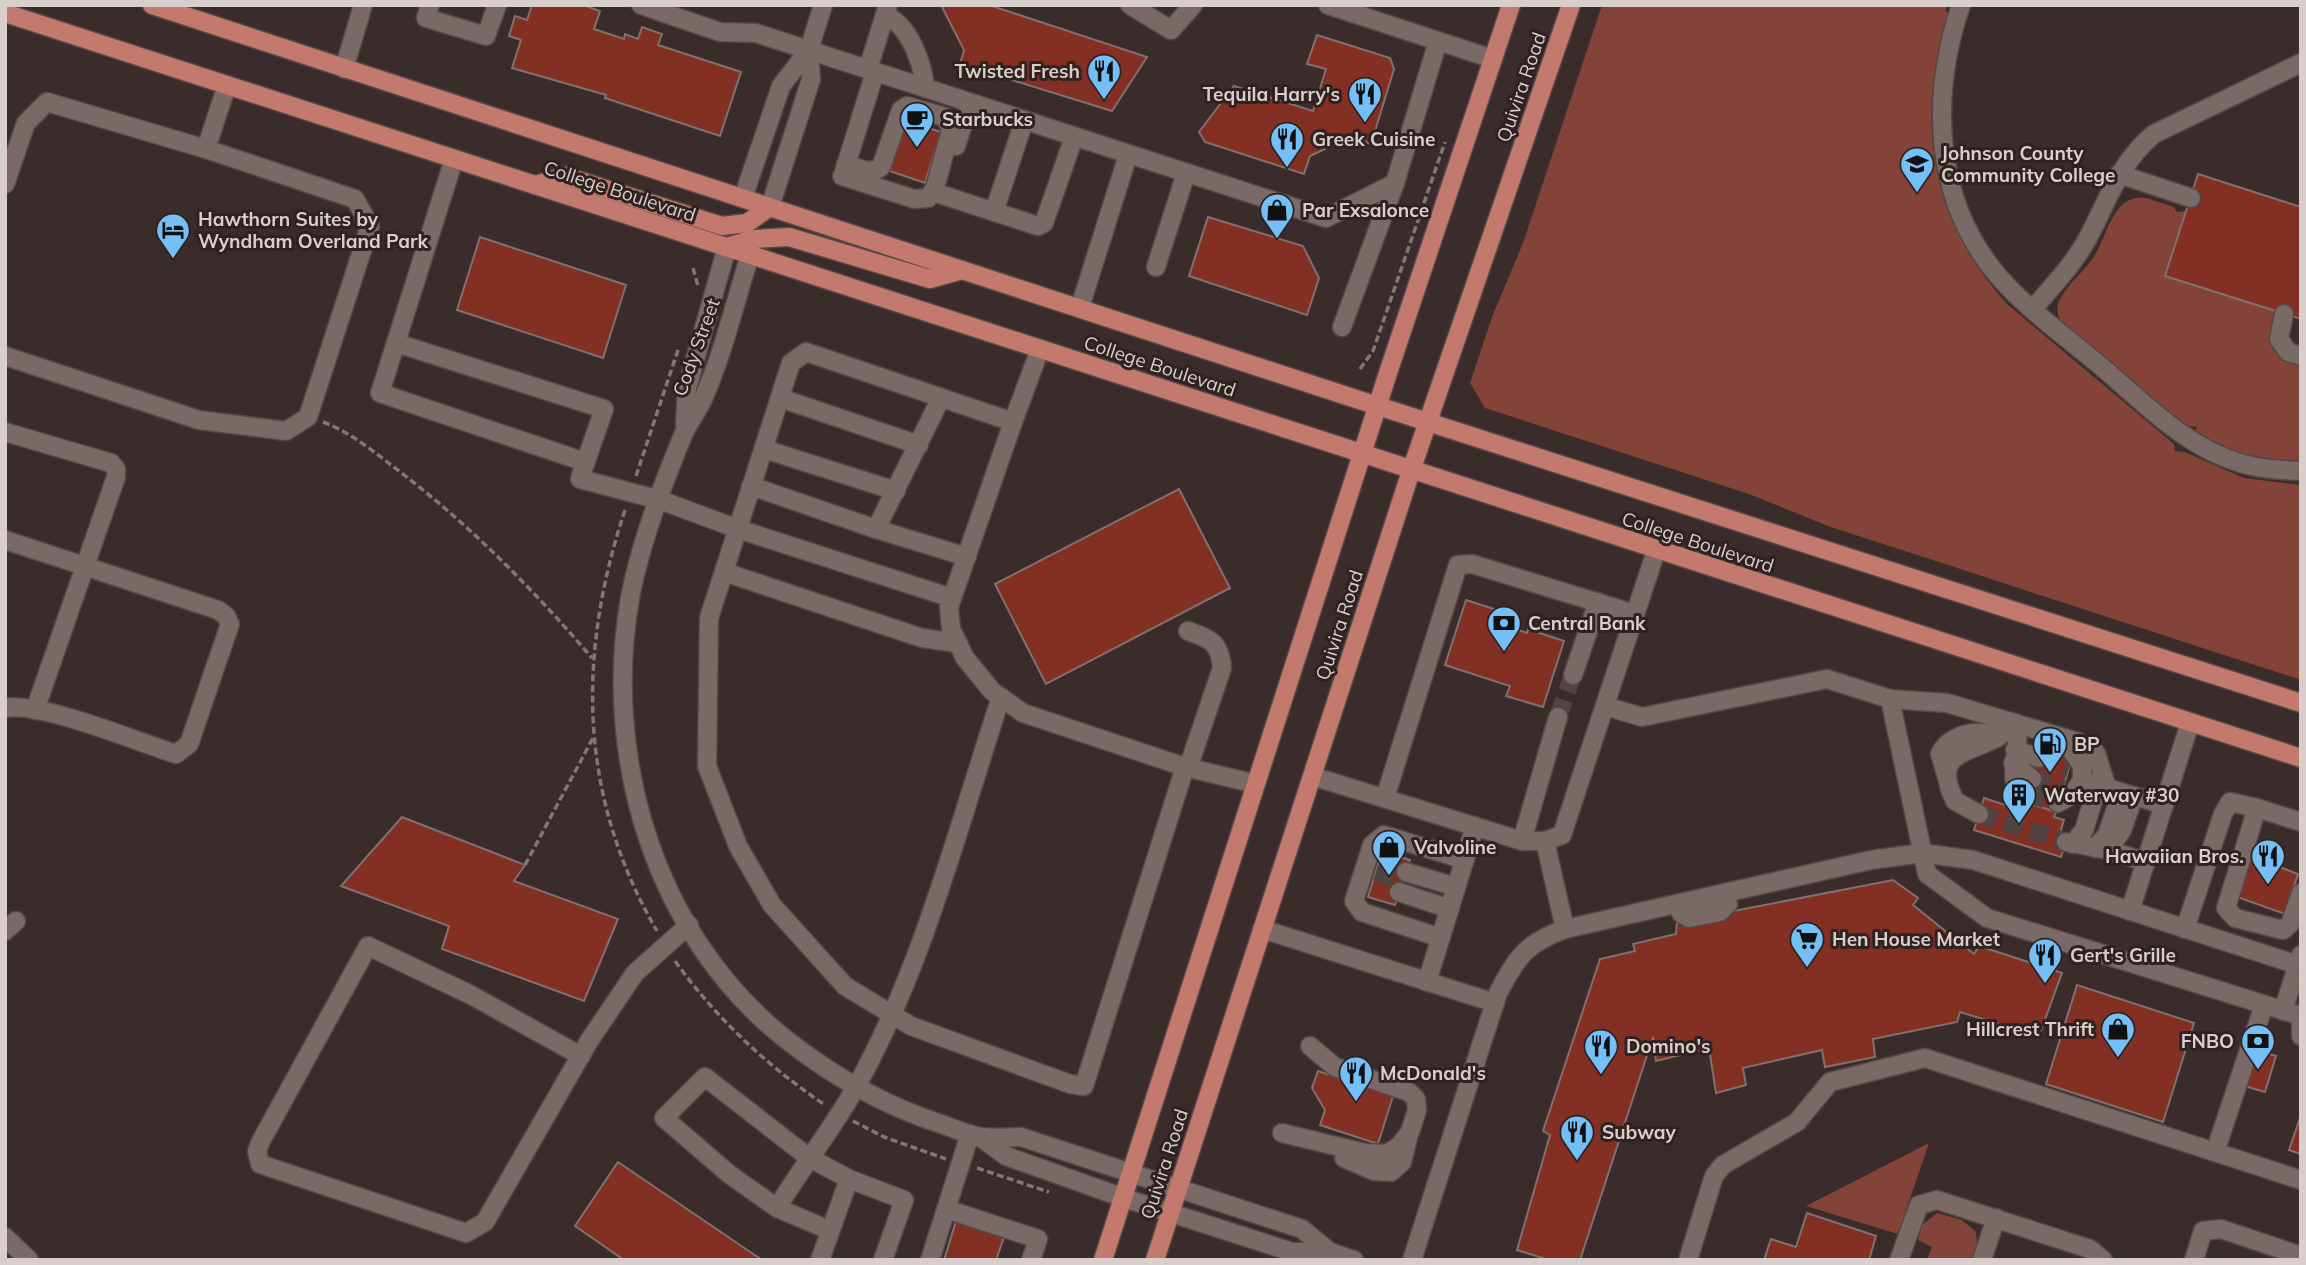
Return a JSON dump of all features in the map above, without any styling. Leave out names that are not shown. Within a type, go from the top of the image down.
[{"type":"main road","name":"College Boulevard","points":[[152,5],[2301,703]]},
{"type":"main road","name":"Quivira Road","points":[[1103,1260],[1377,405],[1511,5]]},
{"type":"main road","name":"Quivira Road","points":[[1155,1260],[1411,471],[1571,5]]},
{"type":"main road","name":"College Boulevard","points":[[5,13],[1656,551],[2301,758]]},
{"type":"main road","points":[[535,185],[565,176],[722,226],[747,223],[770,207]]},
{"type":"main road","points":[[727,247],[754,239],[789,237],[930,279],[962,270]]},
{"type":"street","points":[[344,69],[363,5]]},
{"type":"street","points":[[430,5],[426,18],[486,36],[497,5]]},
{"type":"street","points":[[641,5],[720,32],[756,33],[1326,218],[1395,183]]},
{"type":"street","points":[[743,198],[781,86],[809,50],[823,5]]},
{"type":"street","points":[[1130,5],[1171,30],[1193,5]]},
{"type":"street","points":[[1328,5],[1493,59]]},
{"type":"street","points":[[1961,5],[1944,64],[1940,104],[1950,186],[1962,218],[1980,251],[2000,278],[2033,309],[2191,440],[2239,463],[2301,471]]},
{"type":"street","points":[[925,88],[924,75],[902,25],[886,10],[844,170],[846,184],[912,206],[931,204],[970,103]]},
{"type":"street","points":[[1342,327],[1395,183],[1438,41]]},
{"type":"street","points":[[770,207],[811,79],[809,50]]},
{"type":"street","points":[[2033,309],[2076,257],[2119,174],[2137,148],[2154,134],[2301,62]]},
{"type":"street","points":[[206,149],[227,85]]},
{"type":"street","points":[[5,184],[26,123],[47,102],[206,149],[355,200],[370,226],[308,416],[286,431],[200,421],[5,356]]},
{"type":"street","points":[[844,170],[876,171],[881,167],[901,110],[915,106],[945,117],[951,129],[937,194]]},
{"type":"street","points":[[994,212],[1024,121]]},
{"type":"street","points":[[937,194],[1038,226],[1044,223],[1074,137]]},
{"type":"street","points":[[1080,307],[1128,155]]},
{"type":"street","points":[[454,159],[380,393],[585,464]]},
{"type":"street","points":[[1156,267],[1186,173]]},
{"type":"street","points":[[2119,174],[2190,198]]},
{"type":"street","name":"Cody Street","points":[[684,431],[688,388],[727,247]]},
{"type":"street","name":"Cody Street","points":[[684,431],[703,399],[750,255]]},
{"type":"street","points":[[2284,314],[2279,339],[2288,352],[2301,356]]},
{"type":"street","points":[[396,343],[604,409],[580,478],[660,500],[738,529],[953,598]]},
{"type":"street","points":[[1040,349],[949,607],[951,629],[965,658],[1001,697],[1023,713],[1186,767],[1256,784]]},
{"type":"street","points":[[1013,422],[806,352],[791,363],[709,618],[707,766],[738,846],[772,905],[845,986],[911,1026],[1070,1084],[1084,1086],[1186,767],[1222,667],[1221,652],[1213,640],[1188,631]]},
{"type":"street","points":[[780,398],[919,444]]},
{"type":"street","points":[[876,529],[941,398]]},
{"type":"street","points":[[684,431],[631,596],[623,650],[622,704],[637,807],[654,859],[689,925],[738,994],[771,1027],[815,1063],[905,1113],[975,1135],[1021,1137],[1132,1172],[1302,1229],[1330,1252]]},
{"type":"street","points":[[5,432],[111,463],[116,469],[116,477],[36,710]]},
{"type":"street","points":[[764,449],[896,491]]},
{"type":"street","points":[[751,486],[967,557]]},
{"type":"street","points":[[5,540],[218,610],[226,616],[229,624],[189,744],[176,754],[36,710],[16,706],[5,709]]},
{"type":"street","points":[[1312,776],[1522,841],[1545,841],[1562,835],[1656,551]]},
{"type":"street","points":[[1384,798],[1458,565],[1472,564],[1635,614]]},
{"type":"street","points":[[724,572],[922,638],[958,643]]},
{"type":"street","points":[[1573,675],[1598,602]]},
{"type":"street","points":[[1605,706],[1642,718],[1827,679],[1890,699],[1947,703],[2016,743],[2041,751]]},
{"type":"street","points":[[777,1208],[808,1157],[856,1088],[912,965],[1001,697]]},
{"type":"street","points":[[1890,699],[1927,874],[1987,918],[2283,1011],[2301,1019],[2301,1036]]},
{"type":"street","points":[[1522,841],[1558,717]]},
{"type":"street","points":[[2130,911],[2190,723]]},
{"type":"street","points":[[1984,742],[1968,759],[1959,774],[1958,785],[1974,812],[1955,801],[1947,777],[1956,755],[1984,742],[2093,750],[2114,790],[2122,830],[2086,846]]},
{"type":"street","points":[[2016,743],[2016,788],[2030,787]]},
{"type":"street","points":[[2070,780],[2164,805]]},
{"type":"street","points":[[2086,846],[2084,830],[2114,790]]},
{"type":"street","points":[[2185,929],[2226,807],[2230,802],[2258,807],[2301,822]]},
{"type":"street","points":[[2258,807],[2226,908],[2235,918],[2283,930],[2290,924],[2301,893]]},
{"type":"street","points":[[1427,982],[1475,826]]},
{"type":"street","points":[[1441,938],[1357,909],[1354,901],[1370,871],[1374,841],[1384,835],[1465,860]]},
{"type":"street","points":[[1545,841],[1565,929]]},
{"type":"street","points":[[2086,846],[2146,862]]},
{"type":"street","points":[[1412,1260],[1495,1003],[1516,958],[1541,938],[1565,929],[1871,860],[1922,853],[1973,860],[2185,929],[2300,962],[2283,1011]]},
{"type":"street","points":[[1403,882],[1453,898]]},
{"type":"street","points":[[581,1056],[471,995],[368,946],[261,1141],[257,1152],[260,1164],[466,1233],[485,1222],[581,1056],[635,973],[689,925]]},
{"type":"street","points":[[1262,929],[1495,1003]]},
{"type":"street","points":[[2215,1152],[2264,1004]]},
{"type":"street","points":[[1282,1133],[1310,1142],[1317,1139],[1365,1153],[1387,1154],[1399,1146],[1410,1132],[1417,1110],[1416,1100],[1409,1092],[1335,1067],[1310,1046]]},
{"type":"street","points":[[1688,1260],[1714,1177],[1723,1165],[1797,1122],[1829,1082],[1925,1058],[2301,1180]]},
{"type":"street","points":[[829,1230],[777,1208],[729,1174],[664,1118],[705,1077],[808,1157],[849,1179],[904,1200],[883,1260]]},
{"type":"street","points":[[930,1260],[961,1163],[975,1135]]},
{"type":"street","points":[[975,1135],[1006,1156],[1124,1198],[1292,1252],[1330,1252],[1354,1260]]},
{"type":"street","points":[[820,1260],[849,1179]]},
{"type":"street","points":[[1899,1260],[1912,1217],[1919,1205],[1937,1200],[2090,1249],[2103,1260]]},
{"type":"street","points":[[946,1209],[1038,1239],[1031,1260]]},
{"type":"street","points":[[1982,1260],[1996,1219]]},
{"type":"street","points":[[2194,1260],[2203,1231],[2221,1229],[2301,1256]]},
{"type":"street","points":[[5,1237],[29,1260]]},
{"type":"path","points":[[693,268],[698,287]]},
{"type":"path","points":[[681,338],[599,601],[593,659],[594,736],[603,797],[621,858],[643,907],[666,946],[711,1008],[748,1047],[790,1081],[838,1113],[884,1137],[1062,1196]]},
{"type":"path","points":[[308,416],[357,439],[468,529],[539,597],[593,659]]},
{"type":"path","points":[[525,865],[594,736]]},
{"type":"shaded area","name":"Johnson County Community College","points":[[1602,5],[1952,5],[1947,6],[1945,11],[1949,13],[1932,97],[1932,134],[1937,171],[1947,206],[1962,240],[1982,273],[2007,304],[2174,444],[2175,451],[2185,452],[2244,478],[2301,485],[2301,680],[1828,526],[1749,494],[1485,408],[1470,383],[1492,317],[1523,243]]},
{"type":"shaded area","points":[[2146,198],[2174,207],[2177,212],[2186,211],[2165,276],[2279,312],[2277,320],[2301,360],[2301,463],[2245,455],[2206,439],[2195,430],[2197,427],[2186,426],[2060,321],[2057,307],[2063,293],[2095,255],[2115,213],[2127,201]]},
{"type":"shaded area","points":[[1929,1143],[1898,1234],[1806,1206]]},
{"type":"shaded area","points":[[1937,1213],[1962,1220],[1976,1232],[1977,1244],[1971,1260],[1927,1260],[1932,1247],[1918,1240],[1922,1225]]},
{"type":"building","points":[[532,5],[583,5],[600,11],[594,29],[624,39],[625,34],[638,39],[642,27],[662,34],[658,45],[741,72],[720,136],[605,98],[606,95],[512,68],[521,40],[509,36],[515,16],[527,20]]},
{"type":"building","points":[[941,5],[989,5],[1147,57],[1112,111],[960,64],[964,50]]},
{"type":"building","points":[[1317,35],[1390,58],[1394,69],[1371,144],[1350,137],[1310,156],[1304,174],[1205,142],[1199,132],[1234,86],[1313,111],[1326,69],[1307,64]]},
{"type":"building","points":[[906,121],[941,132],[925,183],[890,171]]},
{"type":"building","points":[[2198,174],[2301,207],[2301,319],[2165,276]]},
{"type":"building","points":[[1208,217],[1303,246],[1319,278],[1307,315],[1189,276]]},
{"type":"building","points":[[480,237],[626,285],[603,358],[457,310]]},
{"type":"building","points":[[1179,489],[1230,588],[1046,684],[995,584]]},
{"type":"building","name":"Central Bank","points":[[1466,600],[1519,617],[1515,629],[1527,633],[1528,629],[1564,641],[1543,707],[1506,696],[1510,686],[1445,665]]},
{"type":"building","name":"BP","points":[[2045,738],[2075,748],[2056,812],[2024,802]]},
{"type":"building","name":"Waterway #30","points":[[1984,798],[2008,806],[2011,798],[2056,812],[2054,817],[2064,820],[2060,833],[2068,836],[2061,857],[1974,830]]},
{"type":"building","points":[[402,817],[525,865],[514,881],[618,919],[584,1001],[442,949],[449,926],[341,886]]},
{"type":"building","name":"Valvoline","points":[[1382,851],[1410,860],[1395,905],[1368,897]]},
{"type":"building","name":"Hawaiian Bros.","points":[[2251,856],[2298,874],[2285,914],[2237,897]]},
{"type":"building","points":[[1893,880],[1918,898],[1913,905],[1974,954],[1979,946],[2062,973],[2039,1036],[1960,1012],[1957,1022],[1873,1039],[1875,1057],[1825,1067],[1822,1050],[1743,1068],[1746,1085],[1716,1093],[1709,1048],[1656,1061],[1653,1037],[1580,1260],[1549,1260],[1517,1250],[1550,1135],[1543,1131],[1600,959],[1635,951],[1633,944],[1676,934],[1677,922]]},
{"type":"building","name":"Hillcrest Thrift","points":[[2077,985],[2194,1023],[2163,1122],[2046,1084]]},
{"type":"building","name":"FNBO","points":[[2252,1049],[2276,1056],[2265,1092],[2241,1085]]},
{"type":"building","name":"McDonald's","points":[[1318,1071],[1393,1096],[1378,1144],[1320,1125],[1325,1110],[1312,1088]]},
{"type":"building","points":[[2301,1115],[2301,1154],[2289,1150]]},
{"type":"building","points":[[618,1162],[762,1260],[624,1260],[575,1226]]},
{"type":"building","points":[[1807,1213],[1876,1236],[1869,1260],[1764,1260],[1771,1239],[1796,1247]]},
{"type":"building","points":[[956,1221],[1004,1237],[996,1260],[944,1260]]},
{"type":"tunnel","points":[[1558,717],[1573,675]]},
{"type":"tunnel","points":[[2044,743],[2073,753]]},
{"type":"tunnel","points":[[2039,758],[2069,769]]},
{"type":"tunnel","points":[[2032,779],[2063,789]]},
{"type":"tunnel","points":[[2027,794],[2058,803]]},
{"type":"tunnel","points":[[1979,814],[2066,842]]},
{"type":"tunnel","points":[[1376,872],[1403,881]]},
{"type":"place","name":"Twisted Fresh","points":[[1104,101]]},
{"type":"place","name":"Tequila Harry's","points":[[1365,124]]},
{"type":"place","name":"Starbucks","points":[[917,149]]},
{"type":"place","name":"Greek Cuisine","points":[[1287,169]]},
{"type":"place","name":"Johnson County Community College","points":[[1917,194]]},
{"type":"place","name":"Par Exsalonce","points":[[1277,240]]},
{"type":"place","name":"Hawthorn Suites by Wyndham Overland Park","points":[[173,260]]},
{"type":"place","name":"Central Bank","points":[[1504,653]]},
{"type":"place","name":"BP","points":[[2050,774]]},
{"type":"place","name":"Waterway #30","points":[[2019,825]]},
{"type":"place","name":"Valvoline","points":[[1389,877]]},
{"type":"place","name":"Hawaiian Bros.","points":[[2268,886]]},
{"type":"place","name":"Hen House Market","points":[[1807,969]]},
{"type":"place","name":"Gert's Grille","points":[[2045,985]]},
{"type":"place","name":"Hillcrest Thrift","points":[[2118,1059]]},
{"type":"place","name":"FNBO","points":[[2258,1071]]},
{"type":"place","name":"Domino's","points":[[1601,1076]]},
{"type":"place","name":"McDonald's","points":[[1356,1103]]},
{"type":"place","name":"Subway","points":[[1577,1162]]}]
